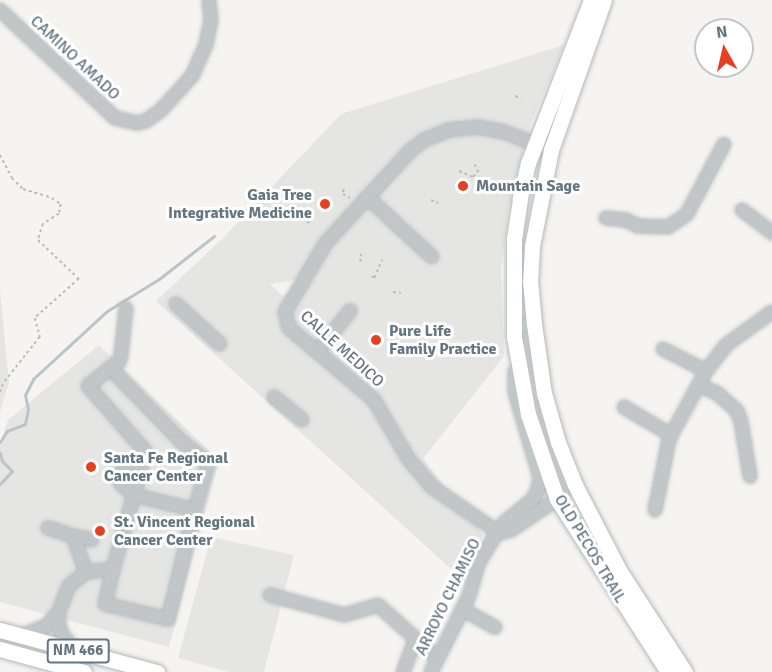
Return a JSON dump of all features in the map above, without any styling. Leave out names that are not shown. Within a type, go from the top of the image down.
[{"type":"main road","name":"OLD PECOS TRAIL","points":[[591,0],[543,147],[530,281],[544,393],[558,442],[580,494],[619,570],[685,672]]},
{"type":"main road","name":"OLD PECOS TRAIL","points":[[604,0],[543,147],[524,181],[514,239],[514,337],[528,414],[557,499],[668,672]]},
{"type":"main road","name":"NM 466","points":[[0,630],[157,672]]},
{"type":"main road","points":[[0,637],[39,648],[73,649]]},
{"type":"main road","name":"NM 466","points":[[0,649],[84,672]]},
{"type":"street","name":"CAMINO AMADO","points":[[0,10],[115,118],[130,123],[146,121],[161,110],[192,76],[206,45],[211,20],[209,0]]},
{"type":"street","name":"CALLE MEDICO","points":[[499,533],[432,487],[408,458],[374,400],[289,328],[285,312],[318,253],[367,197],[417,146],[449,130],[478,127],[504,132],[543,147]]},
{"type":"street","points":[[606,218],[626,220],[638,226],[668,227],[687,214],[724,144]]},
{"type":"street","points":[[367,197],[432,257]]},
{"type":"street","points":[[742,210],[772,232]]},
{"type":"street","points":[[530,281],[528,323],[531,373],[540,416],[562,484],[563,492],[557,499]]},
{"type":"street","points":[[176,304],[220,344]]},
{"type":"street","points":[[110,368],[181,441],[208,463],[168,619],[105,604],[145,451],[88,386],[110,368],[119,362],[126,308]]},
{"type":"street","points":[[317,352],[350,311]]},
{"type":"street","points":[[655,510],[671,435],[706,371],[726,345],[772,312]]},
{"type":"street","points":[[499,533],[505,522],[532,500],[540,484],[515,392],[514,337]]},
{"type":"street","points":[[663,349],[706,371]]},
{"type":"street","points":[[698,385],[717,393],[737,411],[750,476]]},
{"type":"street","points":[[274,397],[302,420]]},
{"type":"street","points":[[624,407],[671,435]]},
{"type":"street","points":[[142,463],[130,463],[120,474],[119,480],[123,486],[134,495],[195,510]]},
{"type":"street","name":"ARROYO CHAMISO","points":[[430,672],[473,586],[478,564],[499,533],[511,530],[557,499]]},
{"type":"street","points":[[48,528],[92,540]]},
{"type":"street","points":[[73,536],[86,572]]},
{"type":"street","points":[[21,636],[45,627],[58,613],[69,586],[86,572],[113,569]]},
{"type":"street","points":[[270,595],[344,615],[378,605],[415,641],[437,658]]},
{"type":"street","points":[[462,609],[495,627]]},
{"type":"street","points":[[58,613],[60,631],[73,649]]},
{"type":"street","points":[[403,672],[415,641]]},
{"type":"path","points":[[515,96],[521,98]]},
{"type":"path","points":[[0,155],[12,178],[23,189],[52,198],[61,204],[59,214],[43,224],[38,240],[79,279],[35,318],[39,337],[3,384],[0,393]]},
{"type":"path","points":[[459,171],[473,177],[480,168],[474,165]]},
{"type":"path","points":[[345,189],[343,194],[350,198]]},
{"type":"path","points":[[431,200],[438,202]]},
{"type":"path","points":[[297,215],[311,224]]},
{"type":"path","points":[[360,262],[362,254]]},
{"type":"path","points":[[372,276],[374,278],[382,260]]},
{"type":"path","points":[[393,292],[401,293]]},
{"type":"shaded area","points":[[564,45],[531,123],[511,193],[501,269],[504,355],[375,317],[504,356],[423,459],[483,535],[462,579],[156,301],[222,239],[341,114]],"holes":[[[316,277],[320,281],[316,278],[283,296],[270,284]]]},
{"type":"shaded area","points":[[0,289],[9,382],[0,412]]},
{"type":"shaded area","name":"St. Vincent Regional Cancer Center","points":[[99,345],[219,460],[169,647],[0,602],[0,444],[8,420]]},
{"type":"shaded area","points":[[211,537],[294,555],[264,672],[229,672],[178,658]]},
{"type":"waterway","points":[[0,442],[7,431],[25,424],[28,409],[25,395],[33,379],[107,311],[159,279],[214,236]]},
{"type":"waterway","points":[[0,453],[2,461],[12,471],[0,484]]},
{"type":"place","name":"Mountain Sage","points":[[463,186]]},
{"type":"place","name":"Gaia Tree Integrative Medicine","points":[[325,204]]},
{"type":"place","name":"Pure Life Family Practice","points":[[376,340]]},
{"type":"place","name":"Santa Fe Regional Cancer Center","points":[[91,467]]},
{"type":"place","name":"St. Vincent Regional Cancer Center","points":[[100,531]]}]
